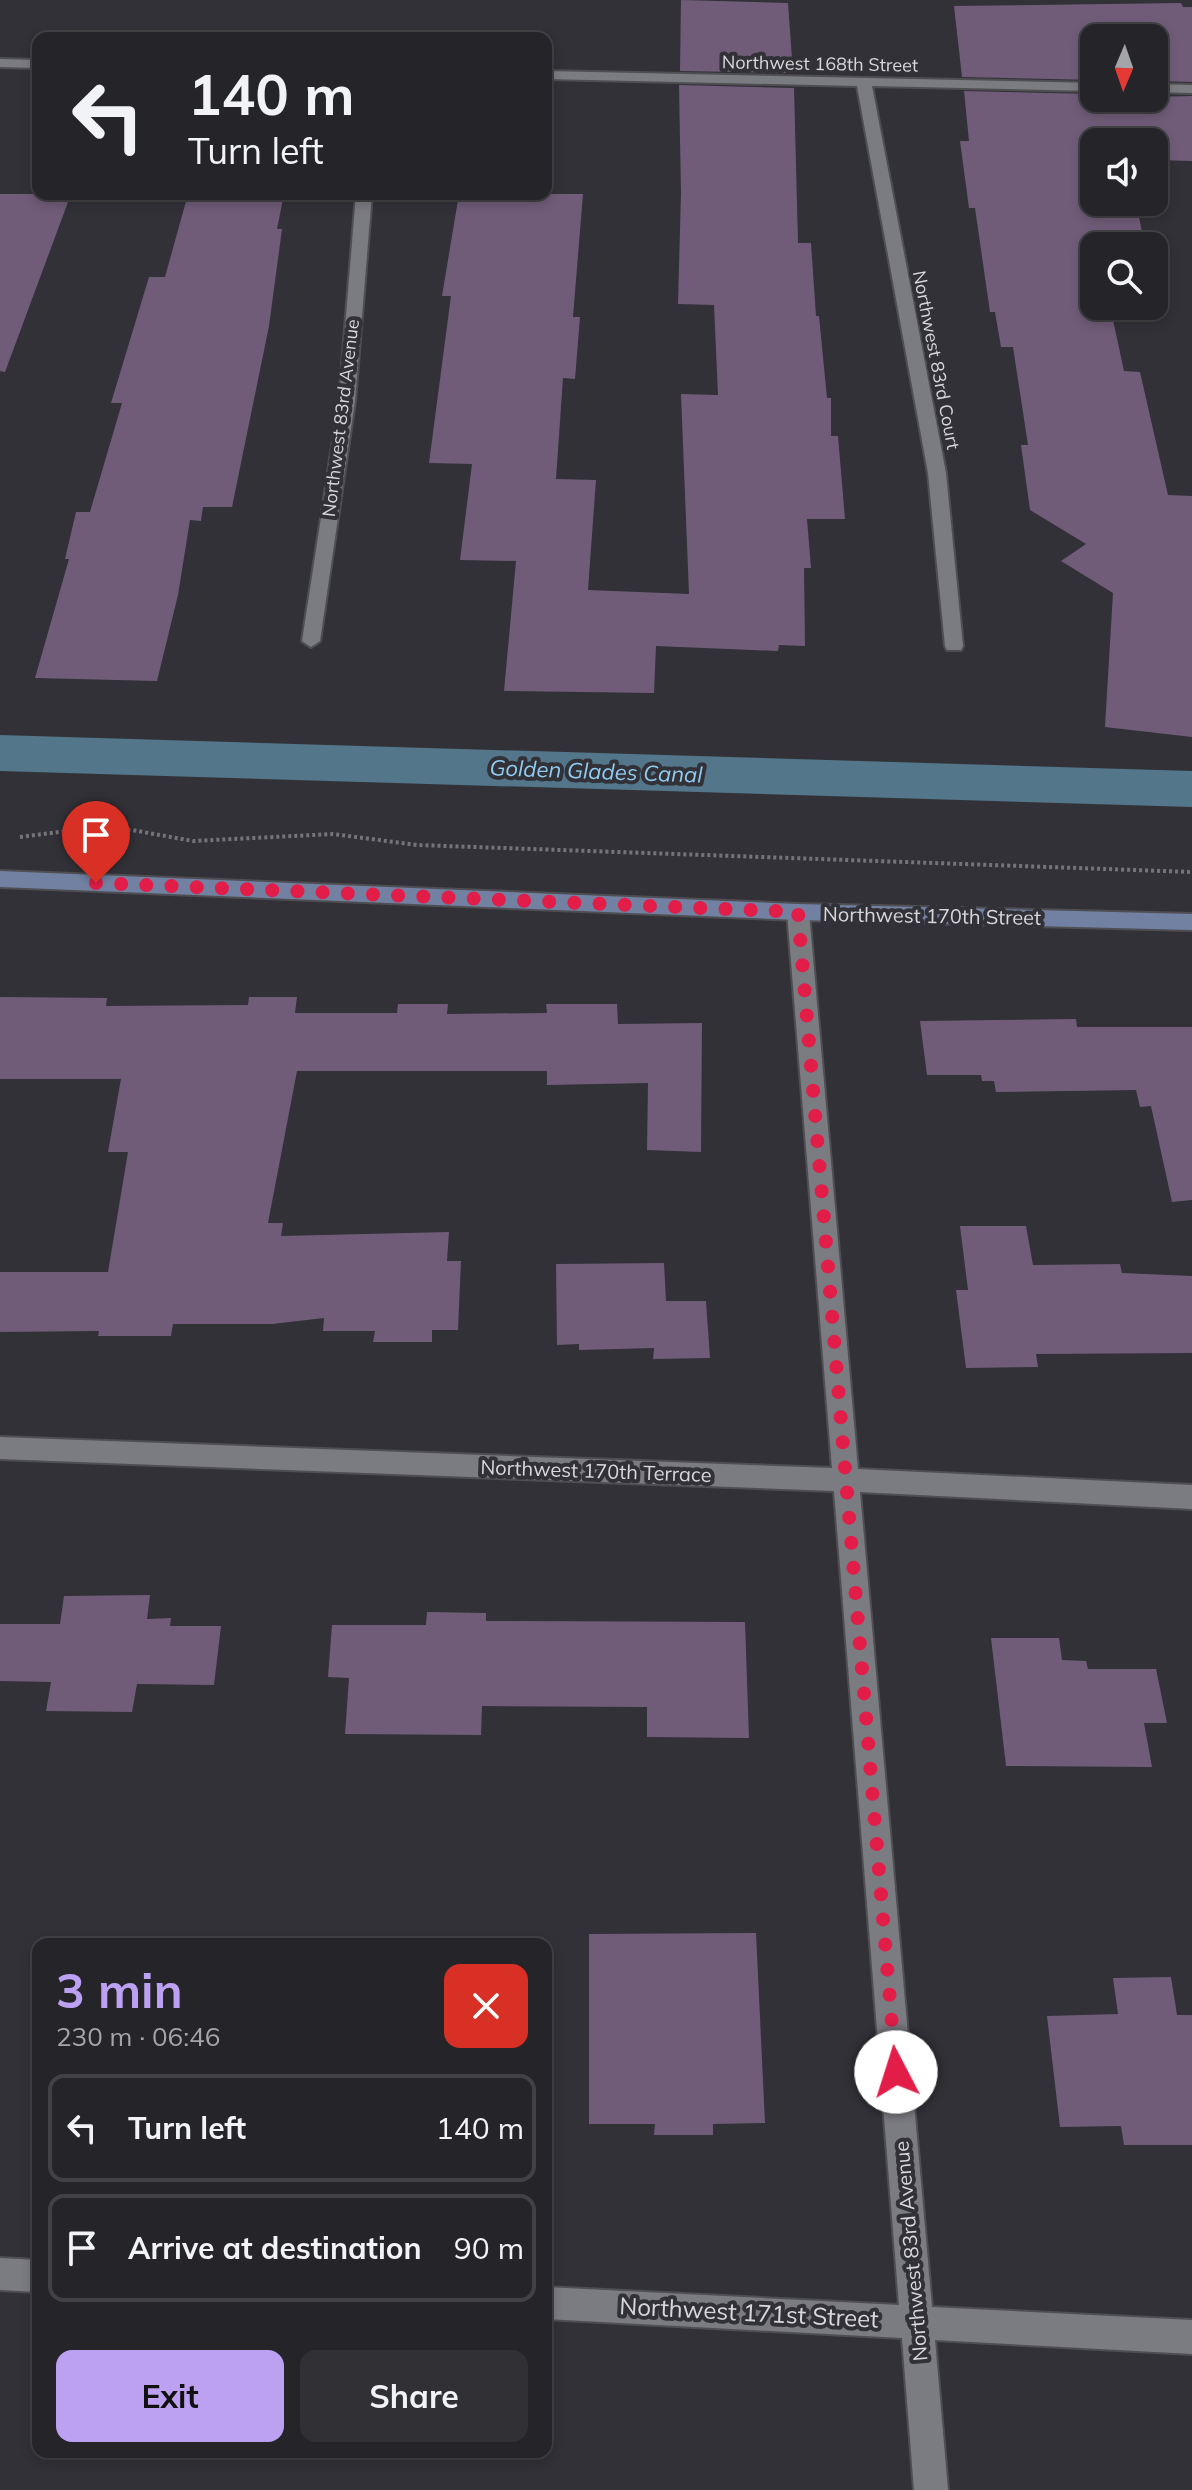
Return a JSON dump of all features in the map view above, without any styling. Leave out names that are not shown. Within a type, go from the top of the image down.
[{"type":"street","points":[[0,63],[32,64]]},
{"type":"street","name":"Northwest 168th Street","points":[[552,75],[1080,87]]},
{"type":"street","name":"Northwest 83rd Court","points":[[864,83],[937,473],[954,646]]},
{"type":"street","points":[[1168,88],[1192,89]]},
{"type":"street","name":"Northwest 83rd Avenue","points":[[311,641],[347,401],[364,200]]},
{"type":"street","name":"Northwest 170th Street","points":[[0,879],[798,912],[1192,922]]},
{"type":"street","name":"Northwest 83rd Avenue","points":[[798,912],[931,2490]]},
{"type":"street","name":"Northwest 170th Terrace","points":[[0,1448],[848,1480],[1192,1497]]},
{"type":"street","points":[[0,2274],[32,2276]]},
{"type":"street","name":"Northwest 171st Street","points":[[552,2303],[1192,2337]]},
{"type":"path","points":[[10,837],[90,828],[132,830],[193,841],[333,834],[417,845],[1192,872]]},
{"type":"building","points":[[681,0],[788,3],[793,73],[680,71]]},
{"type":"building","points":[[1181,3],[1183,7],[1192,7],[1192,82],[1168,81],[1168,24],[1080,24],[1080,80],[962,77],[954,6]]},
{"type":"building","points":[[679,85],[794,88],[798,243],[811,243],[816,316],[819,316],[827,398],[831,398],[831,436],[838,436],[845,519],[807,519],[811,568],[804,568],[805,646],[779,645],[778,651],[656,646],[654,693],[504,691],[516,561],[460,560],[472,464],[429,463],[451,296],[442,296],[458,200],[552,200],[552,194],[583,194],[573,317],[580,317],[575,379],[563,378],[556,479],[596,480],[588,590],[689,594],[681,394],[718,395],[714,305],[678,304],[681,193]]},
{"type":"building","points":[[964,91],[1080,94],[1080,112],[1168,112],[1168,96],[1192,96],[1192,161],[1168,160],[1168,128],[1080,128],[1080,216],[1139,216],[1142,232],[1080,232],[1080,320],[1113,320],[1124,371],[1140,372],[1168,495],[1192,496],[1192,737],[1105,727],[1113,593],[1061,561],[1086,544],[1030,510],[1021,445],[1028,445],[1013,347],[1001,347],[995,312],[990,312],[975,208],[969,208],[960,141],[969,141]]},
{"type":"building","points":[[0,194],[32,194],[32,200],[69,200],[5,372],[0,371]]},
{"type":"building","points":[[186,200],[283,200],[277,229],[282,229],[269,326],[232,507],[203,507],[201,521],[190,520],[178,595],[157,681],[35,678],[69,559],[65,559],[76,512],[90,512],[122,403],[111,403],[149,277],[165,277]]},
{"type":"building","points":[[0,997],[107,998],[106,1006],[248,1005],[249,997],[297,997],[295,1013],[397,1013],[398,1004],[448,1004],[447,1014],[547,1013],[546,1004],[617,1004],[618,1024],[702,1023],[701,1152],[647,1150],[648,1083],[547,1085],[547,1071],[297,1071],[268,1223],[283,1223],[281,1236],[449,1232],[447,1261],[461,1261],[458,1330],[432,1330],[432,1342],[373,1342],[375,1331],[323,1331],[324,1318],[272,1324],[173,1324],[171,1336],[98,1336],[99,1331],[0,1332],[0,1272],[108,1272],[128,1152],[108,1152],[121,1079],[0,1079]]},
{"type":"building","points":[[1076,1019],[1077,1027],[1192,1027],[1192,1200],[1172,1202],[1151,1106],[1140,1107],[1136,1090],[996,1092],[994,1081],[982,1081],[981,1075],[927,1075],[920,1021]]},
{"type":"building","points":[[960,1226],[1026,1226],[1033,1265],[1120,1264],[1122,1273],[1192,1276],[1192,1353],[1036,1354],[1038,1367],[966,1368],[956,1290],[968,1290]]},
{"type":"building","points":[[664,1263],[666,1301],[706,1301],[710,1358],[653,1359],[654,1348],[579,1350],[579,1344],[557,1345],[556,1264]]},
{"type":"building","points":[[150,1595],[147,1619],[171,1618],[170,1626],[221,1626],[214,1685],[137,1684],[132,1712],[46,1711],[51,1682],[0,1681],[0,1624],[60,1624],[64,1596]]},
{"type":"building","points":[[427,1612],[486,1613],[486,1621],[745,1622],[749,1738],[647,1737],[647,1707],[482,1706],[481,1735],[345,1734],[349,1678],[328,1677],[332,1625],[426,1625]]},
{"type":"building","points":[[991,1638],[1059,1638],[1062,1660],[1086,1661],[1088,1669],[1156,1669],[1167,1723],[1144,1723],[1152,1767],[1006,1766]]},
{"type":"building","points":[[756,1933],[765,2123],[713,2124],[713,2135],[654,2135],[655,2124],[589,2124],[589,1934]]},
{"type":"building","points":[[1171,1977],[1177,2015],[1192,2015],[1192,2145],[1124,2145],[1121,2126],[1060,2127],[1047,2016],[1118,2014],[1113,1978]]},
{"type":"waterway","name":"Golden Glades Canal","points":[[0,753],[1192,789]]},
{"type":"route","points":[[96,883],[798,912],[896,2072]]}]
